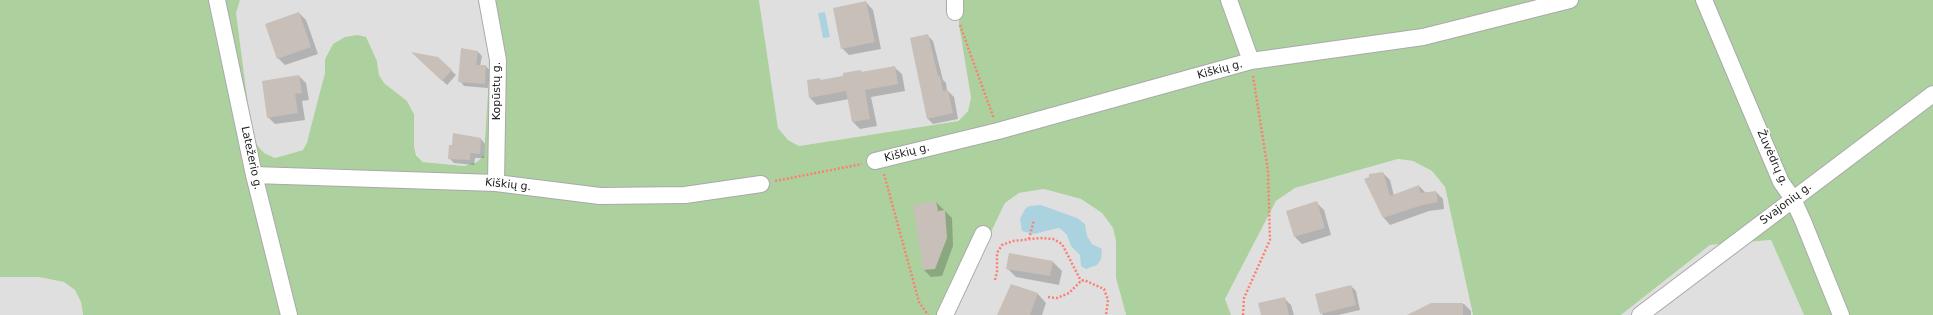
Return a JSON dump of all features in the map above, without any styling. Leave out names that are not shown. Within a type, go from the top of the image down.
[{"type":"street","name":"Latežerio g.","points":[[218,0],[254,174],[288,315]]},
{"type":"street","name":"Kopūstų g.","points":[[487,0],[498,60],[496,183]]},
{"type":"street","points":[[1229,0],[1250,61]]},
{"type":"street","name":"Kiškių g.","points":[[878,160],[998,131],[1250,61],[1423,37],[1570,0]]},
{"type":"street","name":"Žuvėdrų g.","points":[[1704,0],[1781,182],[1793,199],[1841,315]]},
{"type":"street","name":"Svajonių g.","points":[[1640,315],[1933,94]]},
{"type":"street","name":"Kiškių g.","points":[[254,174],[496,183],[600,196],[685,195],[760,184]]},
{"type":"street","points":[[946,315],[983,234]]},
{"type":"path","points":[[955,6],[998,131]]},
{"type":"path","points":[[1243,315],[1244,298],[1270,240],[1268,171],[1250,61]]},
{"type":"path","points":[[760,184],[878,160],[919,302],[928,315]]},
{"type":"path","points":[[1030,237],[1034,220]]},
{"type":"path","points":[[995,280],[998,272],[997,253],[1002,245],[1030,237],[1049,238],[1058,241],[1066,249],[1081,281]]},
{"type":"path","points":[[1048,297],[1058,298],[1068,293],[1081,281]]},
{"type":"path","points":[[1081,281],[1092,283],[1104,290],[1108,300],[1106,315]]},
{"type":"shaded area","points":[[240,0],[478,0],[490,59],[484,155],[478,162],[464,166],[423,162],[416,154],[414,146],[414,114],[407,101],[384,83],[379,75],[377,61],[333,44],[325,59],[325,73],[311,130],[303,150],[275,158],[264,153],[257,145],[252,135],[235,12]]},
{"type":"shaded area","points":[[759,0],[959,0],[959,25],[971,98],[968,111],[957,121],[799,146],[788,140],[778,128]]},
{"type":"shaded area","points":[[1398,159],[1413,161],[1432,171],[1445,187],[1473,315],[1231,315],[1225,299],[1276,201],[1295,188]]},
{"type":"shaded area","points":[[1044,189],[1081,199],[1102,213],[1113,228],[1116,241],[1116,278],[1126,315],[951,315],[1005,203],[1019,193]]},
{"type":"shaded area","points":[[1771,240],[1804,315],[1621,315],[1710,245]]},
{"type":"shaded area","points":[[0,277],[38,277],[64,282],[75,289],[81,302],[83,315],[0,315]]},
{"type":"green space","points":[[0,0],[240,0],[236,13],[252,135],[257,145],[264,153],[275,158],[303,150],[307,142],[325,73],[325,59],[333,44],[345,37],[357,35],[366,37],[377,61],[379,75],[384,83],[407,101],[414,114],[414,146],[416,155],[423,162],[464,166],[477,162],[484,155],[490,59],[478,0],[759,0],[778,128],[788,140],[799,146],[958,121],[968,111],[971,98],[959,25],[959,0],[1933,0],[1933,315],[1804,315],[1771,240],[1710,245],[1621,315],[1473,315],[1445,187],[1432,171],[1413,161],[1398,159],[1295,188],[1276,201],[1225,299],[1231,315],[1126,315],[1116,278],[1116,241],[1113,228],[1102,213],[1081,199],[1044,189],[1019,193],[1005,203],[951,315],[83,315],[81,302],[75,290],[64,282],[38,277],[0,277]]},
{"type":"water","points":[[825,12],[830,37],[823,38],[818,13]]},
{"type":"water","points":[[1041,205],[1077,218],[1085,224],[1087,236],[1092,244],[1102,249],[1101,259],[1097,265],[1086,269],[1081,266],[1080,255],[1071,246],[1067,235],[1061,229],[1058,228],[1034,234],[1022,231],[1020,219],[1025,209],[1029,206]]},
{"type":"building","points":[[866,1],[875,42],[841,49],[833,8]]},
{"type":"building","points":[[299,12],[311,47],[277,59],[265,24]]},
{"type":"building","points":[[928,34],[938,76],[940,76],[943,91],[948,90],[953,113],[927,119],[910,38]]},
{"type":"building","points":[[461,48],[478,51],[476,65],[486,65],[485,84],[458,82]]},
{"type":"building","points":[[411,52],[438,57],[452,70],[442,81]]},
{"type":"building","points":[[895,66],[898,84],[865,90],[870,119],[852,122],[846,91],[809,98],[807,80],[820,78],[820,80],[843,76],[843,73],[861,70],[861,72]]},
{"type":"building","points":[[299,75],[302,93],[295,94],[298,113],[267,118],[262,81]]},
{"type":"building","points":[[453,133],[481,138],[480,154],[470,153],[470,160],[448,159],[449,145],[452,145]]},
{"type":"building","points":[[1383,172],[1390,196],[1419,185],[1420,193],[1436,191],[1438,202],[1422,205],[1383,218],[1364,179],[1369,177],[1369,174]]},
{"type":"building","points":[[936,201],[938,211],[945,210],[947,238],[935,269],[923,270],[913,205]]},
{"type":"building","points":[[1317,201],[1325,228],[1294,237],[1286,211]]},
{"type":"building","points":[[1009,253],[1053,261],[1050,276],[1006,269]]},
{"type":"building","points":[[1011,284],[1038,293],[1030,315],[997,315]]},
{"type":"building","points":[[1351,285],[1356,305],[1320,314],[1315,294]]},
{"type":"building","points":[[1285,297],[1289,315],[1261,315],[1258,303]]},
{"type":"building","points":[[1431,303],[1463,303],[1463,315],[1407,315]]}]
